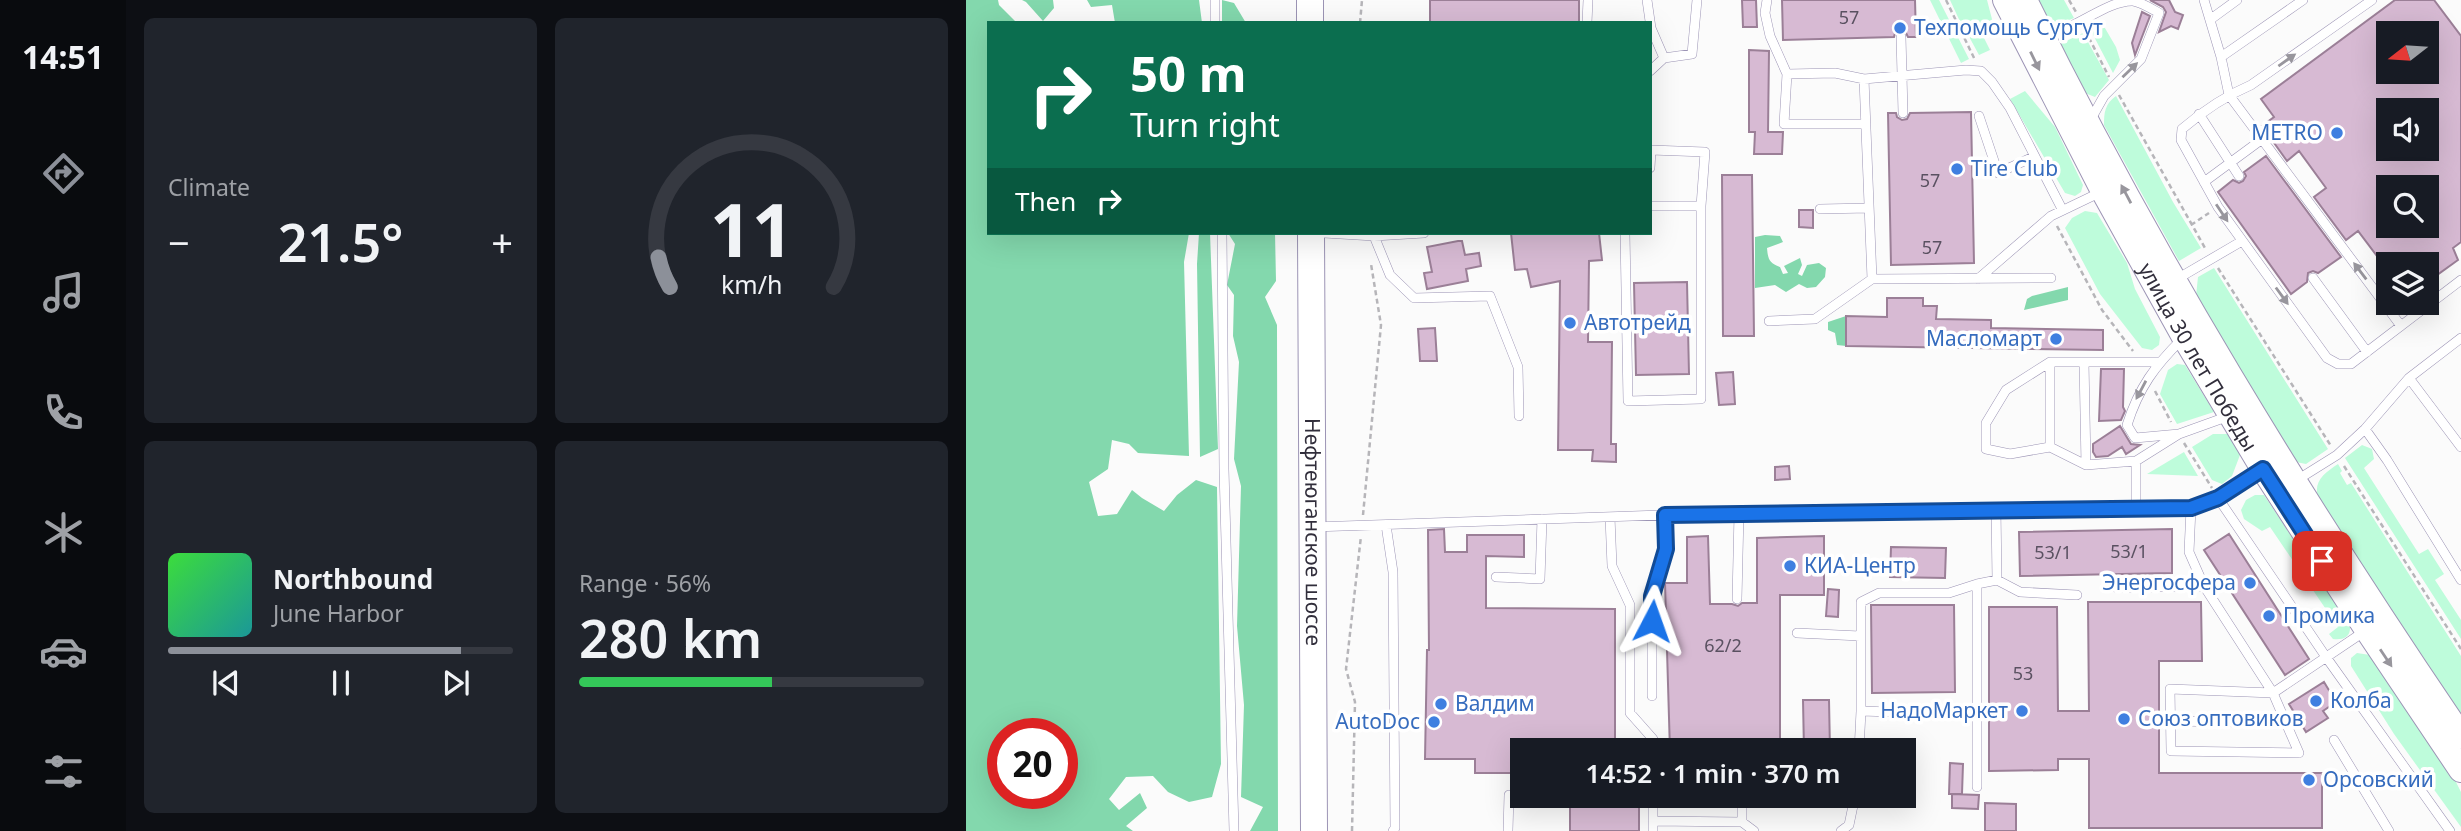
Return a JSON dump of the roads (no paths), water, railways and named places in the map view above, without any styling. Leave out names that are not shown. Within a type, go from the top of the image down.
[{"type":"main road","points":[[1310,0],[1310,21]]},
{"type":"main road","name":"улица 30 лет Победы","points":[[2005,0],[2103,191],[2230,415],[2367,630],[2461,770]]},
{"type":"main road","name":"улица 30 лет Победы","points":[[2025,0],[2173,281],[2293,483],[2382,621],[2461,736]]},
{"type":"main road","name":"Нефтеюганское шоссе","points":[[1311,235],[1314,831]]},
{"type":"lane","points":[[1215,0],[1215,21]]},
{"type":"lane","points":[[1587,21],[1588,0]]},
{"type":"lane","points":[[1647,0],[1650,21]]},
{"type":"lane","points":[[1652,69],[1664,58],[1692,54],[1697,0]]},
{"type":"lane","points":[[1767,0],[1765,13],[1770,36],[1787,74],[1784,124],[1866,124]]},
{"type":"lane","points":[[2204,0],[2229,95],[2401,326]]},
{"type":"lane","points":[[2211,19],[2237,0]]},
{"type":"lane","points":[[2221,57],[2303,0]]},
{"type":"lane","points":[[2372,0],[2250,85],[2199,114],[2182,129],[2181,140],[2218,207],[2327,358],[2338,364],[2351,364],[2461,280]]},
{"type":"lane","points":[[2042,35],[2059,33],[2115,5],[2134,1],[2159,13],[2141,59],[2104,96],[2088,123]]},
{"type":"lane","points":[[1652,30],[1664,58]]},
{"type":"lane","points":[[1901,37],[1903,113]]},
{"type":"lane","points":[[1787,74],[1835,73],[1864,79],[1981,71],[2010,108],[2062,209]]},
{"type":"lane","points":[[1864,79],[1872,279]]},
{"type":"lane","points":[[2199,114],[2239,176]]},
{"type":"lane","points":[[1979,116],[1998,173],[2034,158]]},
{"type":"lane","points":[[2204,182],[2260,140]]},
{"type":"lane","points":[[1625,235],[1628,401],[1701,399],[1701,206],[1705,152],[1652,150]]},
{"type":"lane","points":[[1978,279],[2051,216],[2103,191]]},
{"type":"lane","points":[[1652,206],[1701,206]]},
{"type":"lane","points":[[1820,209],[1869,208]]},
{"type":"lane","points":[[1222,235],[1224,469],[1234,831]]},
{"type":"lane","points":[[1357,235],[1382,235]]},
{"type":"lane","points":[[1374,236],[1390,275],[1414,298],[1490,296],[1518,367],[1519,416]]},
{"type":"lane","points":[[2173,281],[2242,241]]},
{"type":"lane","points":[[1769,321],[1815,319],[1872,279],[2051,278]]},
{"type":"lane","points":[[2313,278],[2367,352]]},
{"type":"lane","points":[[2184,337],[2148,376],[2126,425],[2135,438],[2179,433],[2230,415]]},
{"type":"lane","points":[[2293,483],[2337,455],[2365,429],[2409,378],[2461,338]]},
{"type":"lane","points":[[2159,362],[2050,362],[2006,390],[1986,423],[1986,449],[2010,454],[2050,447],[2086,465],[2136,461],[2179,433]]},
{"type":"lane","points":[[2050,362],[2050,447]]},
{"type":"lane","points":[[2084,362],[2086,465]]},
{"type":"lane","points":[[2409,378],[2461,447]]},
{"type":"lane","points":[[2365,429],[2461,580]]},
{"type":"lane","points":[[2136,461],[2136,509]]},
{"type":"lane","points":[[1311,527],[1739,513],[2191,508],[2218,498],[2263,469]]},
{"type":"lane","points":[[2218,498],[2326,657],[2450,831]]},
{"type":"lane","points":[[2191,508],[2189,552],[2204,586],[2273,693],[2299,753],[2171,751],[2171,689],[2273,693],[2367,630]]},
{"type":"lane","points":[[1996,509],[1997,580]]},
{"type":"lane","points":[[1737,599],[1739,513]]},
{"type":"lane","points":[[1653,696],[1652,596],[1666,549],[1665,515]]},
{"type":"lane","points":[[1610,517],[1612,566],[1630,605],[1630,713],[1652,738]]},
{"type":"lane","points":[[1496,577],[1540,579],[1542,519]]},
{"type":"lane","points":[[1386,525],[1394,572],[1393,831]]},
{"type":"lane","points":[[1860,738],[1861,602],[1879,593],[1949,593],[1997,580],[2020,592],[2077,595]]},
{"type":"lane","points":[[1977,584],[1977,787]]},
{"type":"lane","points":[[2118,588],[2204,586]]},
{"type":"lane","points":[[1797,633],[1860,636]]},
{"type":"lane","points":[[1861,711],[1922,713]]},
{"type":"lane","points":[[2171,721],[2286,723]]},
{"type":"lane","points":[[2334,740],[2389,831]]},
{"type":"lane","points":[[1508,831],[1509,795]]},
{"type":"lane","points":[[1653,808],[1653,826],[1742,822],[1754,831]]},
{"type":"lane","points":[[1742,808],[1742,822]]},
{"type":"lane","points":[[1841,831],[1850,825],[1854,808]]},
{"type":"place","name":"Техпомощь Сургут","points":[[1900,28]]},
{"type":"place","name":"METRO","points":[[2337,133]]},
{"type":"place","name":"Tire Club","points":[[1957,169]]},
{"type":"place","name":"Автотрейд","points":[[1570,323]]},
{"type":"place","name":"Масломарт","points":[[2056,339]]},
{"type":"place","name":"КИА-Центр","points":[[1790,566]]},
{"type":"place","name":"Энергосфера","points":[[2250,583]]},
{"type":"place","name":"Промика","points":[[2269,616]]},
{"type":"place","name":"Колба","points":[[2316,701]]},
{"type":"place","name":"Валдим","points":[[1441,704]]},
{"type":"place","name":"НадоМаркет","points":[[2022,711]]},
{"type":"place","name":"Союз оптовиков","points":[[2124,719]]},
{"type":"place","name":"AutoDoc","points":[[1434,722]]},
{"type":"place","name":"Орсовский","points":[[2309,780]]}]
